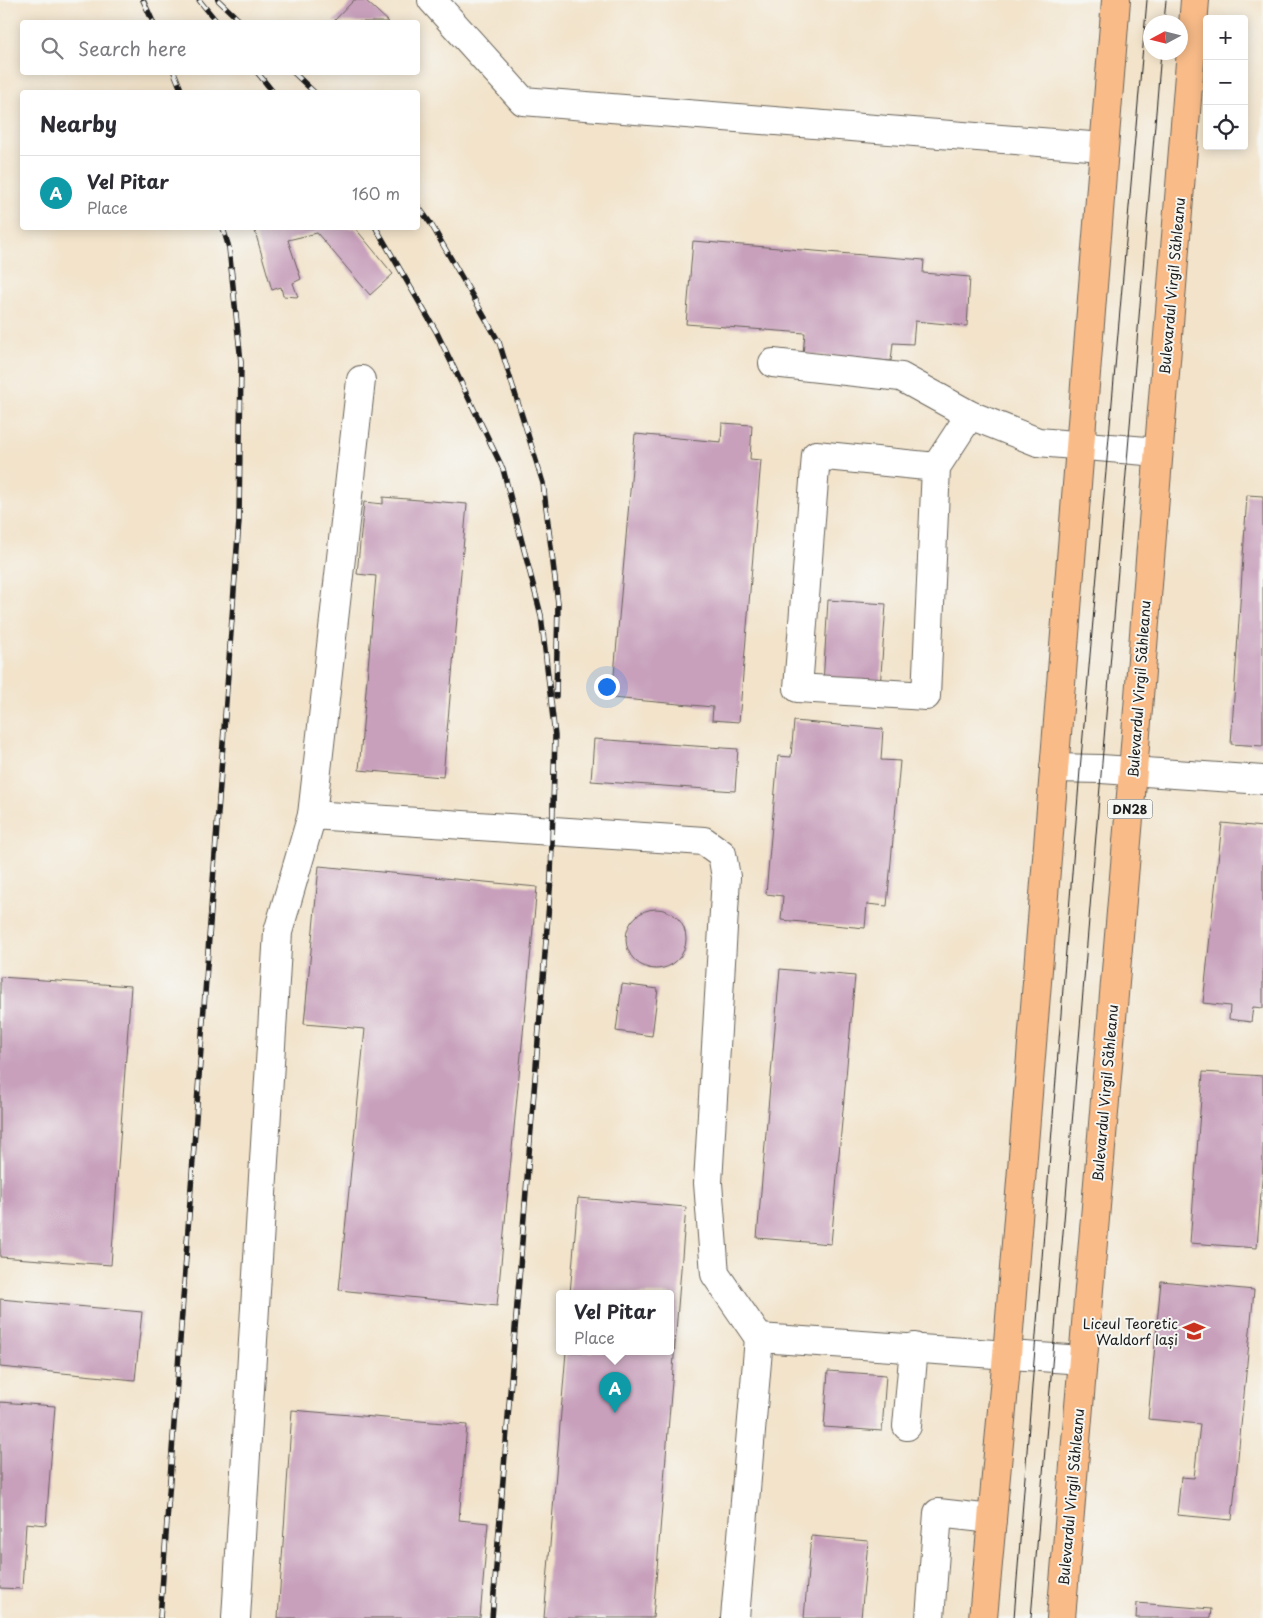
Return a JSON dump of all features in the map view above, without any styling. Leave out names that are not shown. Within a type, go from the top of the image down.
[{"type":"main road","points":[[983,1618],[1007,1355],[1116,0]]},
{"type":"main road","name":"Bulevardul Virgil Săhleanu","points":[[1061,1618],[1133,771],[1195,0]]},
{"type":"lane","points":[[432,0],[523,101],[1103,147]]},
{"type":"lane","points":[[773,363],[901,377],[970,415],[1038,442],[1158,452]]},
{"type":"lane","points":[[236,1618],[278,932],[312,815],[361,380]]},
{"type":"lane","points":[[936,467],[816,455],[798,688],[926,696],[936,467],[970,415]]},
{"type":"lane","points":[[1054,768],[1133,771],[1263,780]]},
{"type":"lane","points":[[312,815],[704,841],[722,854],[726,877],[708,1184],[715,1274],[759,1338],[735,1618]]},
{"type":"lane","points":[[759,1338],[914,1347],[1083,1360]]},
{"type":"lane","points":[[907,1426],[914,1347]]},
{"type":"lane","points":[[930,1618],[938,1513],[992,1519]]},
{"type":"building","points":[[354,0],[365,0],[387,20],[335,20]]},
{"type":"building","points":[[255,230],[357,230],[393,274],[370,295],[317,233],[288,240],[301,279],[293,283],[298,297],[283,296],[281,287],[272,290]]},
{"type":"building","points":[[693,241],[924,260],[923,273],[970,277],[967,326],[915,321],[913,344],[893,343],[891,361],[803,354],[805,333],[686,324]]},
{"type":"building","points":[[722,423],[752,425],[750,459],[761,460],[739,722],[712,720],[713,707],[612,698],[635,434],[721,442]]},
{"type":"building","points":[[1247,495],[1263,496],[1263,746],[1231,744]]},
{"type":"building","points":[[383,497],[467,504],[443,777],[359,770],[376,576],[357,574],[364,502],[383,504]]},
{"type":"building","points":[[828,600],[886,604],[880,688],[823,684]]},
{"type":"building","points":[[794,721],[883,729],[881,760],[900,761],[887,906],[867,904],[865,928],[781,920],[783,896],[766,894],[778,756],[791,757]]},
{"type":"building","points":[[594,739],[738,749],[735,791],[591,781]]},
{"type":"building","points":[[1222,823],[1263,827],[1263,1008],[1253,1007],[1251,1022],[1229,1019],[1230,1006],[1203,1003]]},
{"type":"building","points":[[319,866],[537,887],[497,1306],[339,1290],[365,1029],[304,1024]]},
{"type":"building","points":[[650,909],[662,909],[673,914],[681,922],[686,933],[684,951],[673,964],[662,969],[650,969],[639,964],[631,956],[626,945],[626,933],[631,922],[639,914]]},
{"type":"building","points":[[780,969],[855,976],[831,1244],[757,1238]]},
{"type":"building","points":[[0,977],[131,986],[111,1265],[0,1257]]},
{"type":"building","points":[[622,984],[658,989],[652,1036],[616,1031]]},
{"type":"building","points":[[1203,1072],[1263,1076],[1263,1164],[1257,1248],[1190,1243]]},
{"type":"building","points":[[578,1198],[686,1207],[653,1618],[544,1618],[566,1355],[674,1355],[674,1290],[570,1290]]},
{"type":"building","points":[[1161,1281],[1254,1290],[1232,1520],[1177,1515],[1181,1477],[1194,1478],[1200,1424],[1148,1419]]},
{"type":"building","points":[[0,1299],[142,1312],[135,1380],[0,1367]]},
{"type":"building","points":[[828,1371],[886,1375],[882,1431],[824,1427]]},
{"type":"building","points":[[0,1402],[55,1406],[46,1525],[26,1523],[22,1589],[0,1588]]},
{"type":"building","points":[[292,1410],[467,1425],[459,1520],[488,1523],[480,1618],[278,1618]]},
{"type":"building","points":[[811,1536],[868,1541],[861,1618],[804,1618]]},
{"type":"building","points":[[1137,1603],[1211,1609],[1210,1618],[1136,1618]]},
{"type":"tram line","points":[[1014,1618],[1080,770],[1147,0]]},
{"type":"tram line","points":[[1165,15],[1166,0]]},
{"type":"tram line","points":[[1031,1618],[1160,60]]},
{"type":"railway","points":[[143,0],[152,20]]},
{"type":"railway","points":[[199,0],[215,20]]},
{"type":"railway","points":[[218,0],[239,20]]},
{"type":"railway","points":[[175,75],[181,90]]},
{"type":"railway","points":[[259,75],[271,90]]},
{"type":"railway","points":[[296,75],[312,90]]},
{"type":"railway","points":[[420,209],[431,224],[499,342],[543,483],[558,603],[556,696]]},
{"type":"railway","points":[[160,1618],[239,521],[241,362],[229,248],[224,230]]},
{"type":"railway","points":[[377,230],[436,331],[503,469],[541,615],[555,736],[551,878],[492,1618]]},
{"type":"place","name":"Liceul Teoretic Waldorf Iași","points":[[1194,1331]]},
{"type":"place","name":"Vel Pitar","points":[[615,1413]]}]
